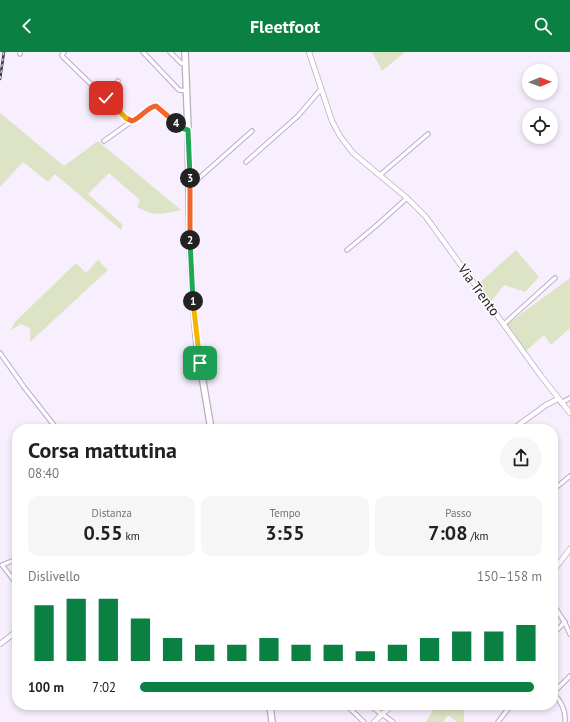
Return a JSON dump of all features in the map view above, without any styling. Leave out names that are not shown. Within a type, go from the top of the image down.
[{"type":"main road","points":[[185,52],[190,186],[191,268],[199,358],[210,424]]},
{"type":"main road","points":[[271,710],[272,722]]},
{"type":"street","points":[[64,52],[62,55],[63,57],[128,120],[132,121]]},
{"type":"street","points":[[143,52],[179,90],[187,92]]},
{"type":"street","points":[[170,52],[181,63],[186,65]]},
{"type":"street","name":"Via Trento","points":[[309,52],[335,129],[346,146],[407,198],[426,217],[570,413]]},
{"type":"street","points":[[106,98],[118,80]]},
{"type":"street","points":[[246,162],[298,116],[321,89]]},
{"type":"street","points":[[104,141],[132,121],[136,120],[152,107],[156,106],[181,128],[188,130]]},
{"type":"street","points":[[190,186],[252,131]]},
{"type":"street","points":[[380,175],[428,134]]},
{"type":"street","points":[[347,250],[378,225],[407,198]]},
{"type":"street","points":[[504,324],[555,278]]},
{"type":"street","points":[[0,352],[24,387],[53,424]]},
{"type":"street","points":[[520,424],[546,405],[570,398]]},
{"type":"street","points":[[558,486],[570,476]]},
{"type":"street","points":[[558,565],[570,549]]},
{"type":"street","points":[[12,560],[2,565],[12,579]]},
{"type":"street","points":[[558,612],[569,627],[570,634]]},
{"type":"street","points":[[558,629],[565,622]]},
{"type":"street","points":[[0,644],[12,635]]},
{"type":"street","points":[[558,688],[570,676]]},
{"type":"street","points":[[558,701],[562,707],[565,722]]},
{"type":"street","points":[[351,710],[364,722]]},
{"type":"street","points":[[376,710],[393,722]]},
{"type":"street","points":[[374,722],[386,710]]},
{"type":"street","points":[[498,722],[507,710]]},
{"type":"green space","points":[[372,52],[405,52],[382,71]]},
{"type":"green space","points":[[0,113],[64,166],[98,141],[181,210],[159,214],[137,207],[140,200],[109,173],[88,194],[123,225],[121,230],[55,174],[48,182],[23,162],[0,187]]},
{"type":"green space","points":[[516,250],[539,277],[525,292],[504,285],[490,303],[477,285]]},
{"type":"green space","points":[[98,260],[108,270],[30,342],[30,328],[21,324],[10,331],[15,322],[76,263],[86,273]]},
{"type":"green space","points":[[570,278],[570,328],[551,345],[544,335],[526,351],[506,325]]},
{"type":"green space","points":[[433,710],[464,710],[464,722],[457,722],[448,715],[443,722],[426,722]]},
{"type":"railway","points":[[0,79],[4,52]]},
{"type":"route","points":[[106,98],[128,120],[136,120],[152,107],[156,106],[159,107],[181,128],[188,130],[191,268],[196,341],[200,363]]}]
